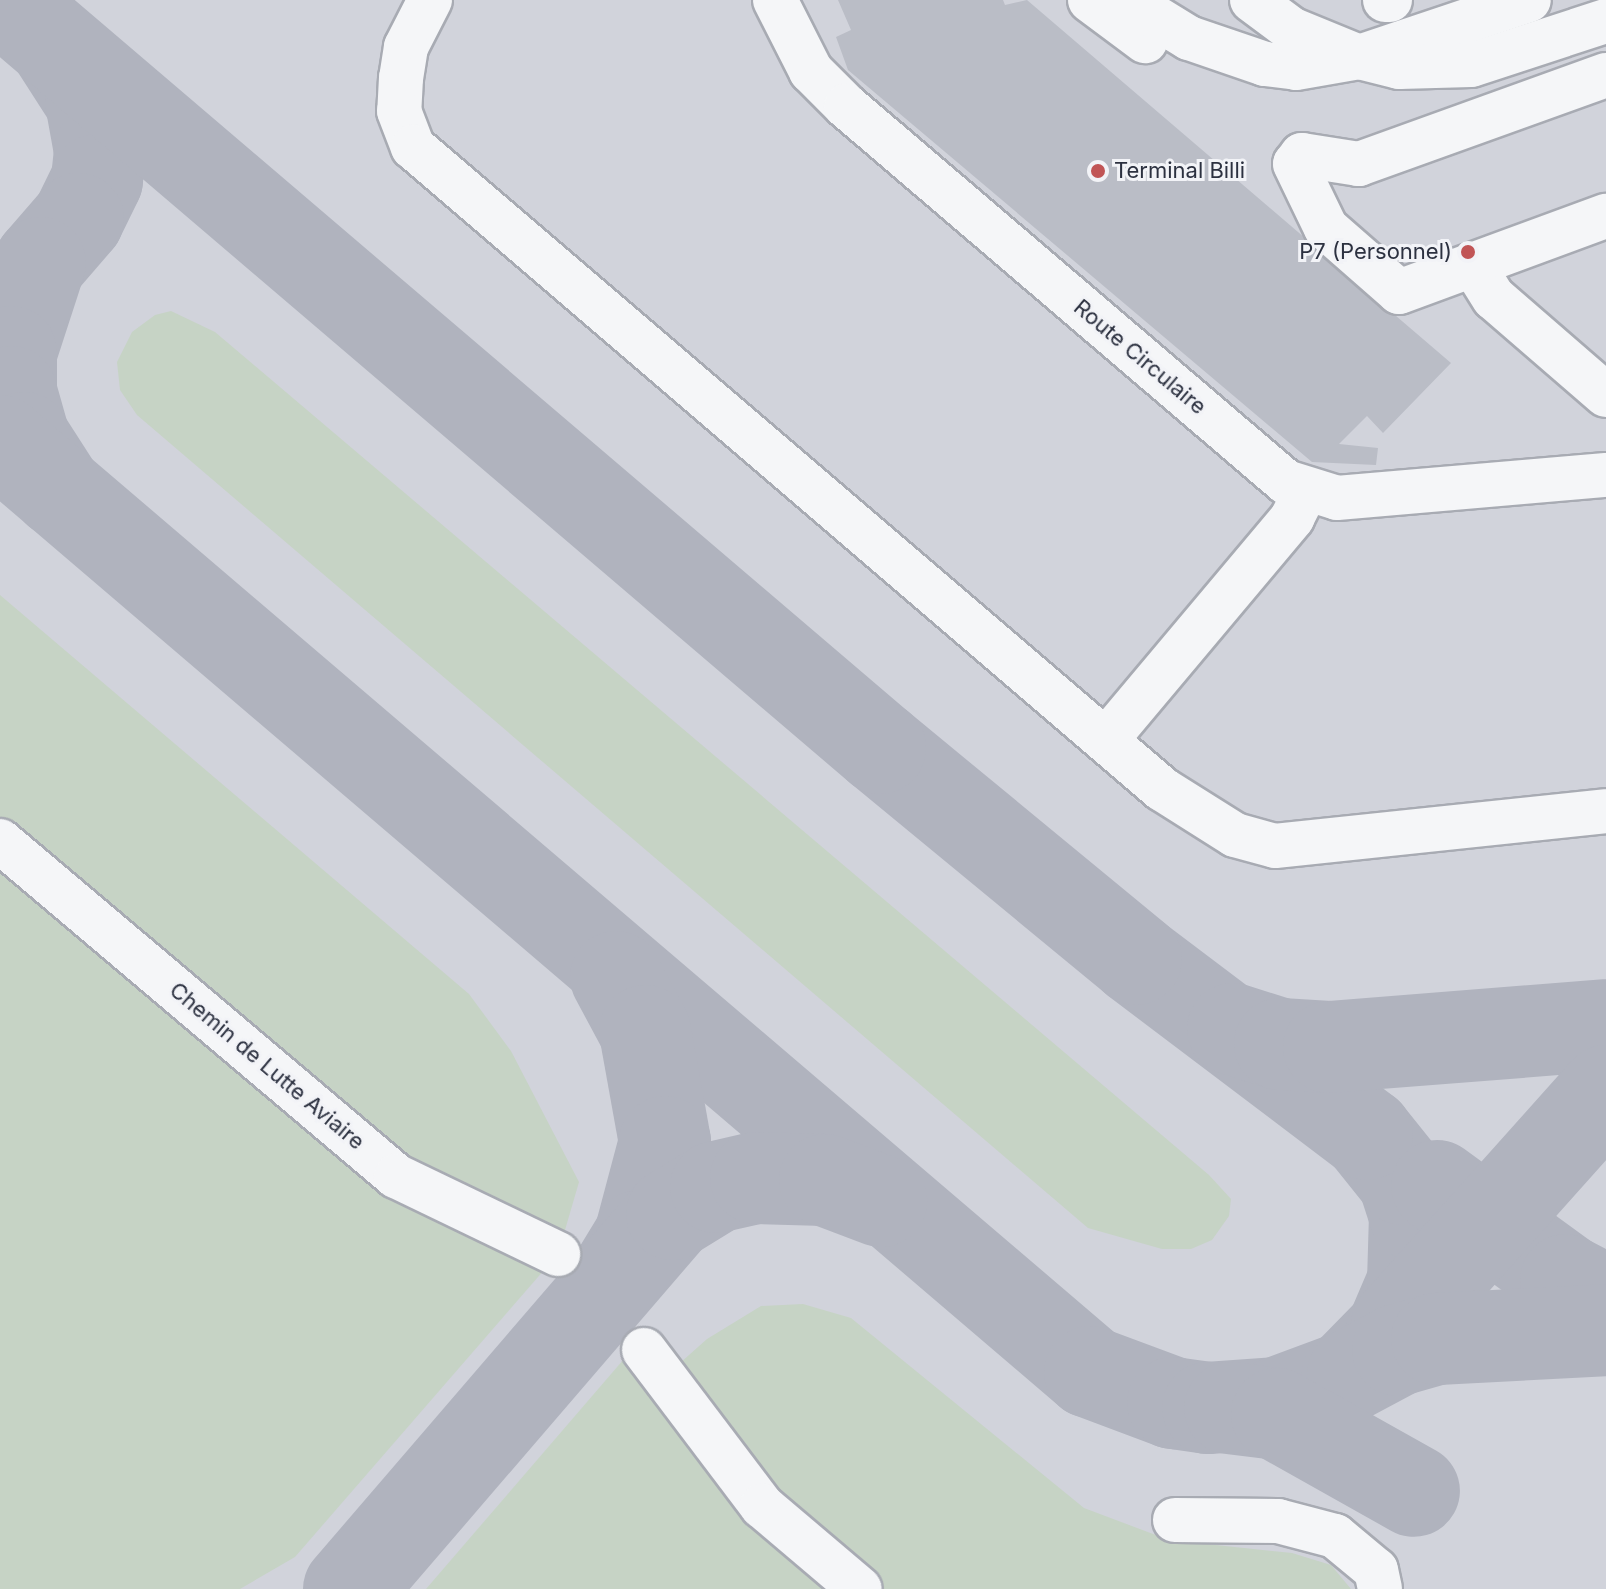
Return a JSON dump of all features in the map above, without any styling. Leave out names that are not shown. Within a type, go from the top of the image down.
[{"type":"street","points":[[430,0],[406,47],[401,78],[399,111],[413,147],[1162,789],[1235,835],[1275,846],[1606,811]]},
{"type":"street","name":"Route Circulaire","points":[[775,0],[811,71],[846,106],[1286,482],[1337,498],[1606,475]]},
{"type":"street","points":[[1090,0],[1154,47],[1231,78],[1256,77],[1282,66],[1359,57],[1529,0]]},
{"type":"street","points":[[1127,0],[1163,27],[1228,52],[1282,66]]},
{"type":"street","points":[[1181,0],[1228,52]]},
{"type":"street","points":[[1252,0],[1291,29],[1359,57],[1399,67],[1471,65],[1606,21]]},
{"type":"street","points":[[1606,75],[1359,164],[1302,155],[1295,164],[1326,228],[1399,292],[1606,216]]},
{"type":"street","points":[[1473,265],[1494,298],[1606,395]]},
{"type":"street","points":[[1106,740],[1292,518],[1306,490]]},
{"type":"street","name":"Chemin de Lutte Aviaire","points":[[0,841],[396,1176],[558,1254]]},
{"type":"street","points":[[644,1350],[762,1506],[860,1589]]},
{"type":"street","points":[[1175,1520],[1278,1521],[1335,1536],[1376,1570],[1380,1589]]},
{"type":"shaded area","points":[[0,0],[1606,0],[1606,1589],[0,1589]]},
{"type":"green space","points":[[171,311],[215,332],[1209,1175],[1231,1199],[1229,1216],[1212,1240],[1191,1249],[1162,1249],[1088,1228],[137,415],[120,390],[117,362],[132,332],[155,315]]},
{"type":"green space","points":[[0,595],[469,994],[511,1051],[579,1182],[558,1254],[295,1557],[240,1589],[0,1589]]},
{"type":"green space","points":[[803,1304],[851,1318],[1084,1508],[1169,1540],[1292,1553],[1331,1565],[1351,1589],[878,1589],[778,1506],[671,1371],[707,1339],[761,1306]]},
{"type":"green space","points":[[630,1352],[852,1589],[426,1589]]},
{"type":"building","name":"Terminal Billi","points":[[838,0],[1003,0],[1005,5],[1027,0],[1451,363],[1383,433],[1367,416],[1339,444],[1378,448],[1376,465],[1312,462],[848,70],[836,37],[851,30]]},
{"type":"taxiway","points":[[0,441],[1090,1372],[1173,1403],[1208,1408],[1277,1403],[1347,1377],[1392,1331],[1413,1282],[1415,1215],[1403,1179],[1367,1134],[1136,959],[880,748],[4,0]]},
{"type":"taxiway","points":[[57,48],[91,101],[100,151],[97,180],[78,219],[40,263],[11,352],[11,392],[24,438],[58,491]]},
{"type":"taxiway","points":[[616,977],[645,1031],[665,1142],[640,1236],[618,1272]]},
{"type":"taxiway","points":[[1233,1029],[1280,1044],[1329,1047],[1606,1025]]},
{"type":"taxiway","points":[[1397,1325],[1606,1091]]},
{"type":"taxiway","points":[[349,1589],[672,1214],[716,1187],[756,1178],[825,1180],[881,1201]]},
{"type":"taxiway","points":[[1437,1186],[1566,1280],[1606,1301]]},
{"type":"taxiway","points":[[1353,1374],[1398,1350],[1437,1339],[1606,1330]]},
{"type":"taxiway","points":[[1230,1408],[1277,1414],[1414,1491]]},
{"type":"place","name":"Terminal Billi","points":[[1098,171]]},
{"type":"place","name":"P7 (Personnel)","points":[[1468,252]]}]
